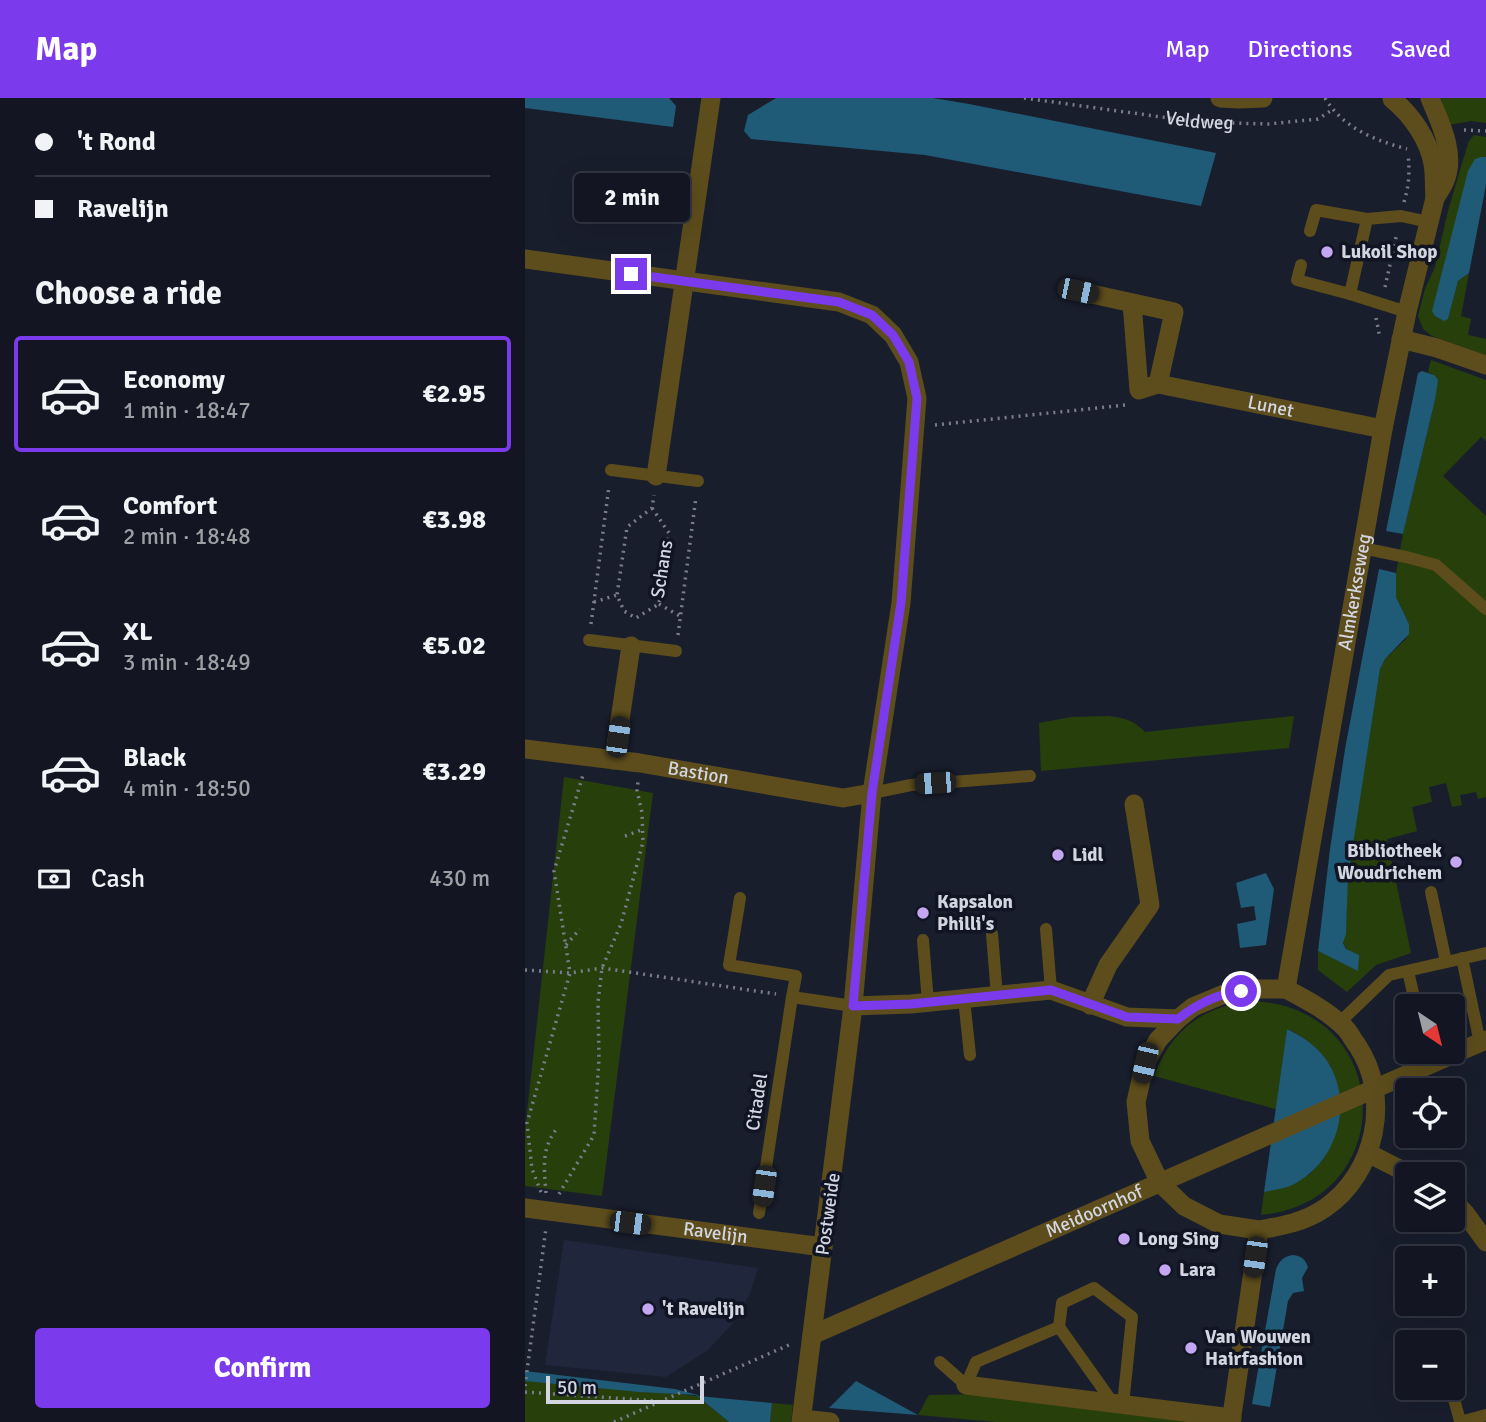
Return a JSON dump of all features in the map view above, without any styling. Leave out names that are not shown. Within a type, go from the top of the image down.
[{"type":"street","points":[[656,476],[711,98]]},
{"type":"street","name":"Veldweg","points":[[1220,98],[1263,98]]},
{"type":"street","name":"Almkerkseweg","points":[[1388,98],[1402,107],[1426,142],[1433,165],[1435,198]]},
{"type":"street","name":"Almkerkseweg","points":[[1286,989],[1369,549],[1384,429],[1401,339],[1435,198],[1446,179],[1449,158],[1445,134],[1430,98]]},
{"type":"street","points":[[525,259],[839,302],[872,315],[893,335],[909,362],[917,398],[901,603],[872,793]]},
{"type":"street","points":[[1078,291],[1174,312],[1158,384]]},
{"type":"street","points":[[1132,303],[1139,390]]},
{"type":"street","points":[[1401,339],[1486,365]]},
{"type":"street","name":"Lunet","points":[[1139,390],[1158,384],[1384,429]]},
{"type":"street","points":[[614,760],[631,646]]},
{"type":"street","name":"Bastion","points":[[525,749],[641,763],[843,798],[872,793]]},
{"type":"street","name":"Postweide","points":[[802,1421],[853,1006],[872,793]]},
{"type":"street","points":[[1090,1005],[1108,965],[1150,905],[1134,804]]},
{"type":"street","points":[[1286,989],[1321,1008],[1346,1029],[1364,1056],[1375,1089],[1376,1121],[1368,1153],[1351,1184],[1325,1208],[1294,1224],[1259,1230],[1219,1224],[1184,1206],[1160,1183],[1140,1142],[1136,1102],[1145,1063],[1158,1040],[1193,1007],[1224,993],[1286,989]]},
{"type":"street","points":[[853,1006],[928,1003],[1051,990],[1127,1017],[1178,1019]]},
{"type":"street","name":"Meidoornhof","points":[[1465,1048],[1483,1042]]},
{"type":"street","name":"Meidoornhof","points":[[812,1335],[1354,1099],[1419,1064]]},
{"type":"street","points":[[1368,1153],[1395,1167]]},
{"type":"street","name":"Ravelijn","points":[[525,1208],[823,1247]]},
{"type":"street","points":[[1465,1213],[1486,1242]]},
{"type":"street","points":[[966,1385],[1236,1421],[1259,1230]]},
{"type":"street","points":[[802,1421],[830,1422]]},
{"type":"lane","points":[[1310,231],[1316,210],[1367,219],[1401,216],[1429,222]]},
{"type":"lane","points":[[1350,294],[1367,219]]},
{"type":"lane","points":[[1301,265],[1297,280],[1407,312]]},
{"type":"lane","points":[[611,470],[698,481]]},
{"type":"lane","points":[[1369,549],[1436,565],[1486,609]]},
{"type":"lane","points":[[589,640],[675,652]]},
{"type":"lane","points":[[872,793],[911,785],[1030,776]]},
{"type":"lane","points":[[1431,892],[1446,962]]},
{"type":"lane","points":[[740,898],[729,965],[796,976],[792,997],[853,1006]]},
{"type":"lane","points":[[1046,929],[1051,990]]},
{"type":"lane","points":[[992,934],[997,996]]},
{"type":"lane","points":[[923,940],[928,1003]]},
{"type":"lane","points":[[1339,1023],[1389,975],[1486,953]]},
{"type":"lane","points":[[1462,958],[1483,1042]]},
{"type":"lane","points":[[1408,971],[1413,994]]},
{"type":"lane","name":"Citadel","points":[[759,1213],[792,997]]},
{"type":"lane","points":[[964,999],[970,1055]]},
{"type":"lane","points":[[1094,1287],[1132,1317],[1118,1404],[1059,1327],[1062,1303],[1094,1287]]},
{"type":"lane","points":[[940,1362],[966,1385],[976,1362],[1059,1327]]},
{"type":"lane","points":[[1454,1400],[1460,1422],[1486,1415]]},
{"type":"path","name":"Veldweg","points":[[1024,98],[1198,122],[1268,124],[1318,119],[1332,110]]},
{"type":"path","points":[[1325,98],[1332,110],[1353,128],[1380,141],[1407,149],[1409,185],[1376,320],[1379,335]]},
{"type":"path","points":[[915,427],[1125,406],[1139,390]]},
{"type":"path","points":[[589,640],[611,470]]},
{"type":"path","points":[[652,508],[656,476]]},
{"type":"path","name":"Schans","points":[[675,652],[698,481]]},
{"type":"path","name":"Schans","points":[[652,508],[669,533],[659,604],[636,618],[624,611],[617,595],[627,527],[652,508]]},
{"type":"path","points":[[594,602],[617,595]]},
{"type":"path","points":[[659,604],[680,616]]},
{"type":"path","points":[[548,1212],[533,1169],[527,1123],[570,973],[554,870],[588,756]]},
{"type":"path","points":[[548,1212],[594,1135],[599,1059],[598,1002],[602,968],[621,924],[643,842],[644,829],[637,790],[641,763]]},
{"type":"path","points":[[625,836],[644,829]]},
{"type":"path","points":[[566,945],[580,929]]},
{"type":"path","points":[[525,970],[570,973],[602,968],[792,997]]},
{"type":"path","points":[[525,1385],[548,1212],[545,1154],[550,1136],[558,1126]]},
{"type":"path","points":[[614,1422],[812,1335]]},
{"type":"path","points":[[525,1392],[660,1401]]},
{"type":"shaded area","points":[[525,98],[669,98],[676,106],[673,127],[525,108]]},
{"type":"shaded area","points":[[776,98],[933,98],[1216,153],[1201,206],[925,155],[751,139],[744,131],[748,115]]},
{"type":"shaded area","points":[[1486,157],[1486,185],[1469,273],[1458,281],[1448,319],[1444,321],[1432,311],[1468,171],[1475,159]]},
{"type":"shaded area","points":[[1422,371],[1434,375],[1438,380],[1403,534],[1386,531],[1418,373]]},
{"type":"shaded area","points":[[1379,569],[1396,573],[1396,597],[1409,624],[1409,634],[1385,659],[1380,669],[1348,877],[1346,934],[1343,943],[1346,949],[1359,955],[1358,971],[1318,951],[1345,749]]},
{"type":"shaded area","points":[[1266,873],[1274,889],[1266,945],[1240,948],[1237,924],[1256,920],[1254,906],[1241,908],[1236,883]]},
{"type":"shaded area","points":[[1287,1029],[1308,1041],[1325,1058],[1339,1093],[1340,1112],[1337,1130],[1320,1163],[1307,1176],[1290,1186],[1264,1192]]},
{"type":"shaded area","name":"'t Ravelijn","points":[[564,1240],[758,1268],[750,1294],[732,1324],[708,1350],[666,1377],[545,1365]]},
{"type":"shaded area","points":[[1293,1255],[1303,1258],[1308,1267],[1302,1278],[1304,1291],[1293,1293],[1288,1301],[1270,1407],[1252,1404],[1276,1269],[1282,1259]]},
{"type":"shaded area","points":[[525,1371],[675,1389],[698,1395],[698,1396],[772,1403],[770,1422],[729,1422],[696,1395],[525,1381]]},
{"type":"shaded area","points":[[856,1381],[918,1415],[829,1408]]},
{"type":"green space","points":[[1441,98],[1486,98],[1486,123],[1471,121],[1449,125]]},
{"type":"green space","points":[[1474,135],[1486,137],[1486,157],[1481,157],[1448,319],[1458,281],[1469,273],[1461,316],[1471,319],[1468,335],[1486,339],[1486,355],[1432,336],[1423,329],[1418,316],[1425,289],[1435,267],[1463,160],[1469,141]]},
{"type":"green space","points":[[1431,360],[1486,380],[1486,441],[1481,437],[1443,476],[1486,516],[1486,797],[1478,799],[1476,792],[1460,795],[1462,805],[1452,807],[1446,783],[1429,787],[1432,802],[1412,807],[1417,831],[1387,839],[1411,953],[1376,965],[1347,992],[1318,970],[1318,951],[1357,970],[1343,942],[1346,934],[1347,877],[1380,669],[1385,659],[1406,639],[1409,624],[1396,597],[1396,573],[1435,400],[1434,375],[1428,372]]},
{"type":"green space","points":[[1109,716],[1129,720],[1145,732],[1294,716],[1289,748],[1041,771],[1039,723],[1071,717]]},
{"type":"green space","points":[[564,777],[653,793],[602,1196],[525,1186],[525,1131]]},
{"type":"green space","points":[[1253,1001],[1300,1012],[1334,1036],[1355,1069],[1363,1106],[1357,1144],[1338,1177],[1306,1203],[1261,1215],[1264,1192],[1291,1185],[1311,1173],[1331,1067],[1306,1040],[1287,1029],[1276,1109],[1154,1076],[1170,1045],[1191,1023],[1219,1008]]},
{"type":"green space","points":[[525,1379],[697,1396],[729,1422],[525,1422]]},
{"type":"green space","points":[[985,1394],[1214,1422],[996,1422],[918,1415],[929,1395]]},
{"type":"green space","points":[[772,1403],[793,1405],[791,1422],[770,1422]]},
{"type":"place","name":"Lukoil Shop","points":[[1327,252]]},
{"type":"place","name":"Lidl","points":[[1058,855]]},
{"type":"place","name":"Bibliotheek Woudrichem","points":[[1456,862]]},
{"type":"place","name":"Kapsalon Philli's","points":[[923,913]]},
{"type":"place","name":"Long Sing","points":[[1124,1239]]},
{"type":"place","name":"Lara","points":[[1165,1270]]},
{"type":"place","name":"'t Ravelijn","points":[[648,1309]]},
{"type":"place","name":"Van Wouwen Hairfashion","points":[[1191,1348]]},
{"type":"route","points":[[631,274],[839,302],[872,315],[893,335],[909,362],[917,398],[901,603],[868,823],[853,1006],[911,1004],[1051,990],[1127,1017],[1178,1019],[1193,1007],[1224,993],[1241,991]]}]
